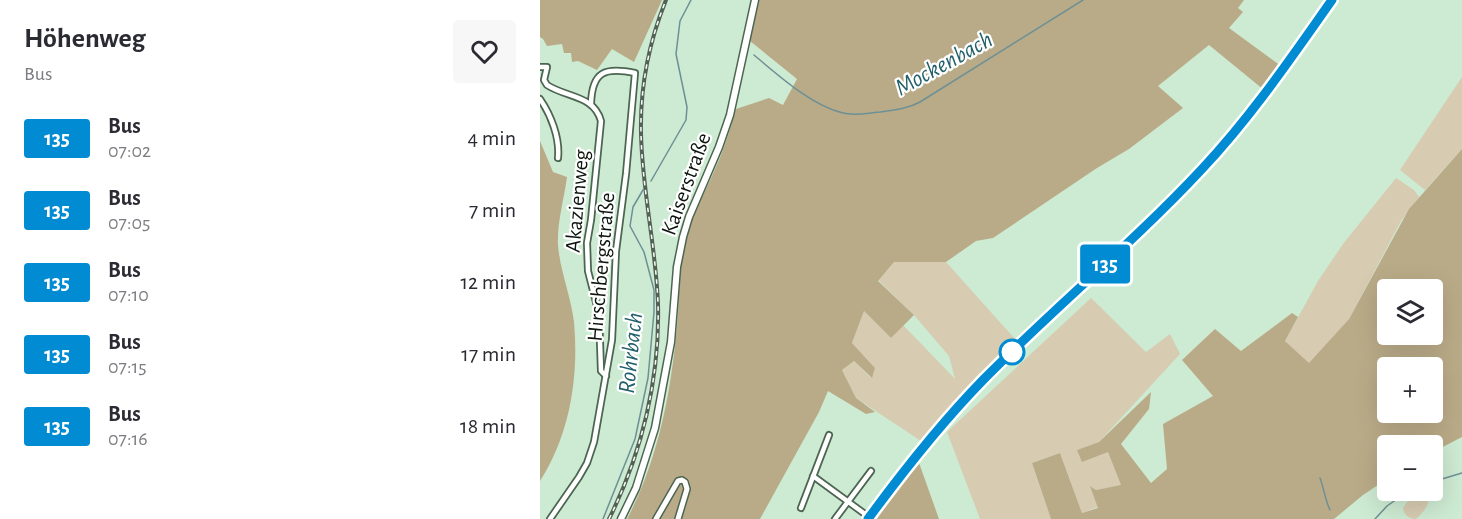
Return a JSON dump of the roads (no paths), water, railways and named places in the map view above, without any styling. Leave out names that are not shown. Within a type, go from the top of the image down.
[{"type":"main road","name":"Kaiserstraße","points":[[621,519],[636,488],[655,428],[671,342],[677,267],[682,237],[719,147],[732,108],[755,0]]},
{"type":"street","points":[[813,476],[869,518],[940,426],[983,380],[1153,220],[1203,168],[1261,99],[1332,0]]},
{"type":"street","points":[[540,67],[547,67],[544,80],[550,87],[591,104]]},
{"type":"street","name":"Hirschbergstraße","points":[[550,519],[571,491],[591,453],[606,376],[612,340],[616,251],[635,73],[607,70],[601,74],[591,88],[591,104]]},
{"type":"street","name":"Akazienweg","points":[[540,99],[548,113],[559,144],[558,158]]},
{"type":"street","name":"Akazienweg","points":[[591,104],[599,112],[601,127],[587,254],[588,271],[599,314],[602,371],[606,376]]},
{"type":"street","points":[[801,508],[829,435]]},
{"type":"street","points":[[835,519],[871,471]]},
{"type":"street","points":[[656,519],[678,481],[682,480],[687,489],[678,519]]},
{"type":"waterway","name":"Rohrbach","points":[[651,181],[686,120],[687,107],[676,54],[680,21],[691,0]]},
{"type":"waterway","name":"Mockenbach","points":[[754,55],[796,89],[831,109],[852,114],[895,110],[920,102],[1083,0]]},
{"type":"waterway","name":"Rohrbach","points":[[603,519],[635,439],[648,378],[654,290],[644,252],[630,226],[633,207],[643,190]]},
{"type":"waterway","points":[[1443,479],[1462,473]]},
{"type":"waterway","points":[[1320,478],[1330,510]]},
{"type":"waterway","points":[[1375,519],[1394,501]]},
{"type":"railway","points":[[609,519],[621,494],[640,441],[656,360],[657,283],[644,176],[641,116],[647,65],[666,0]]}]
